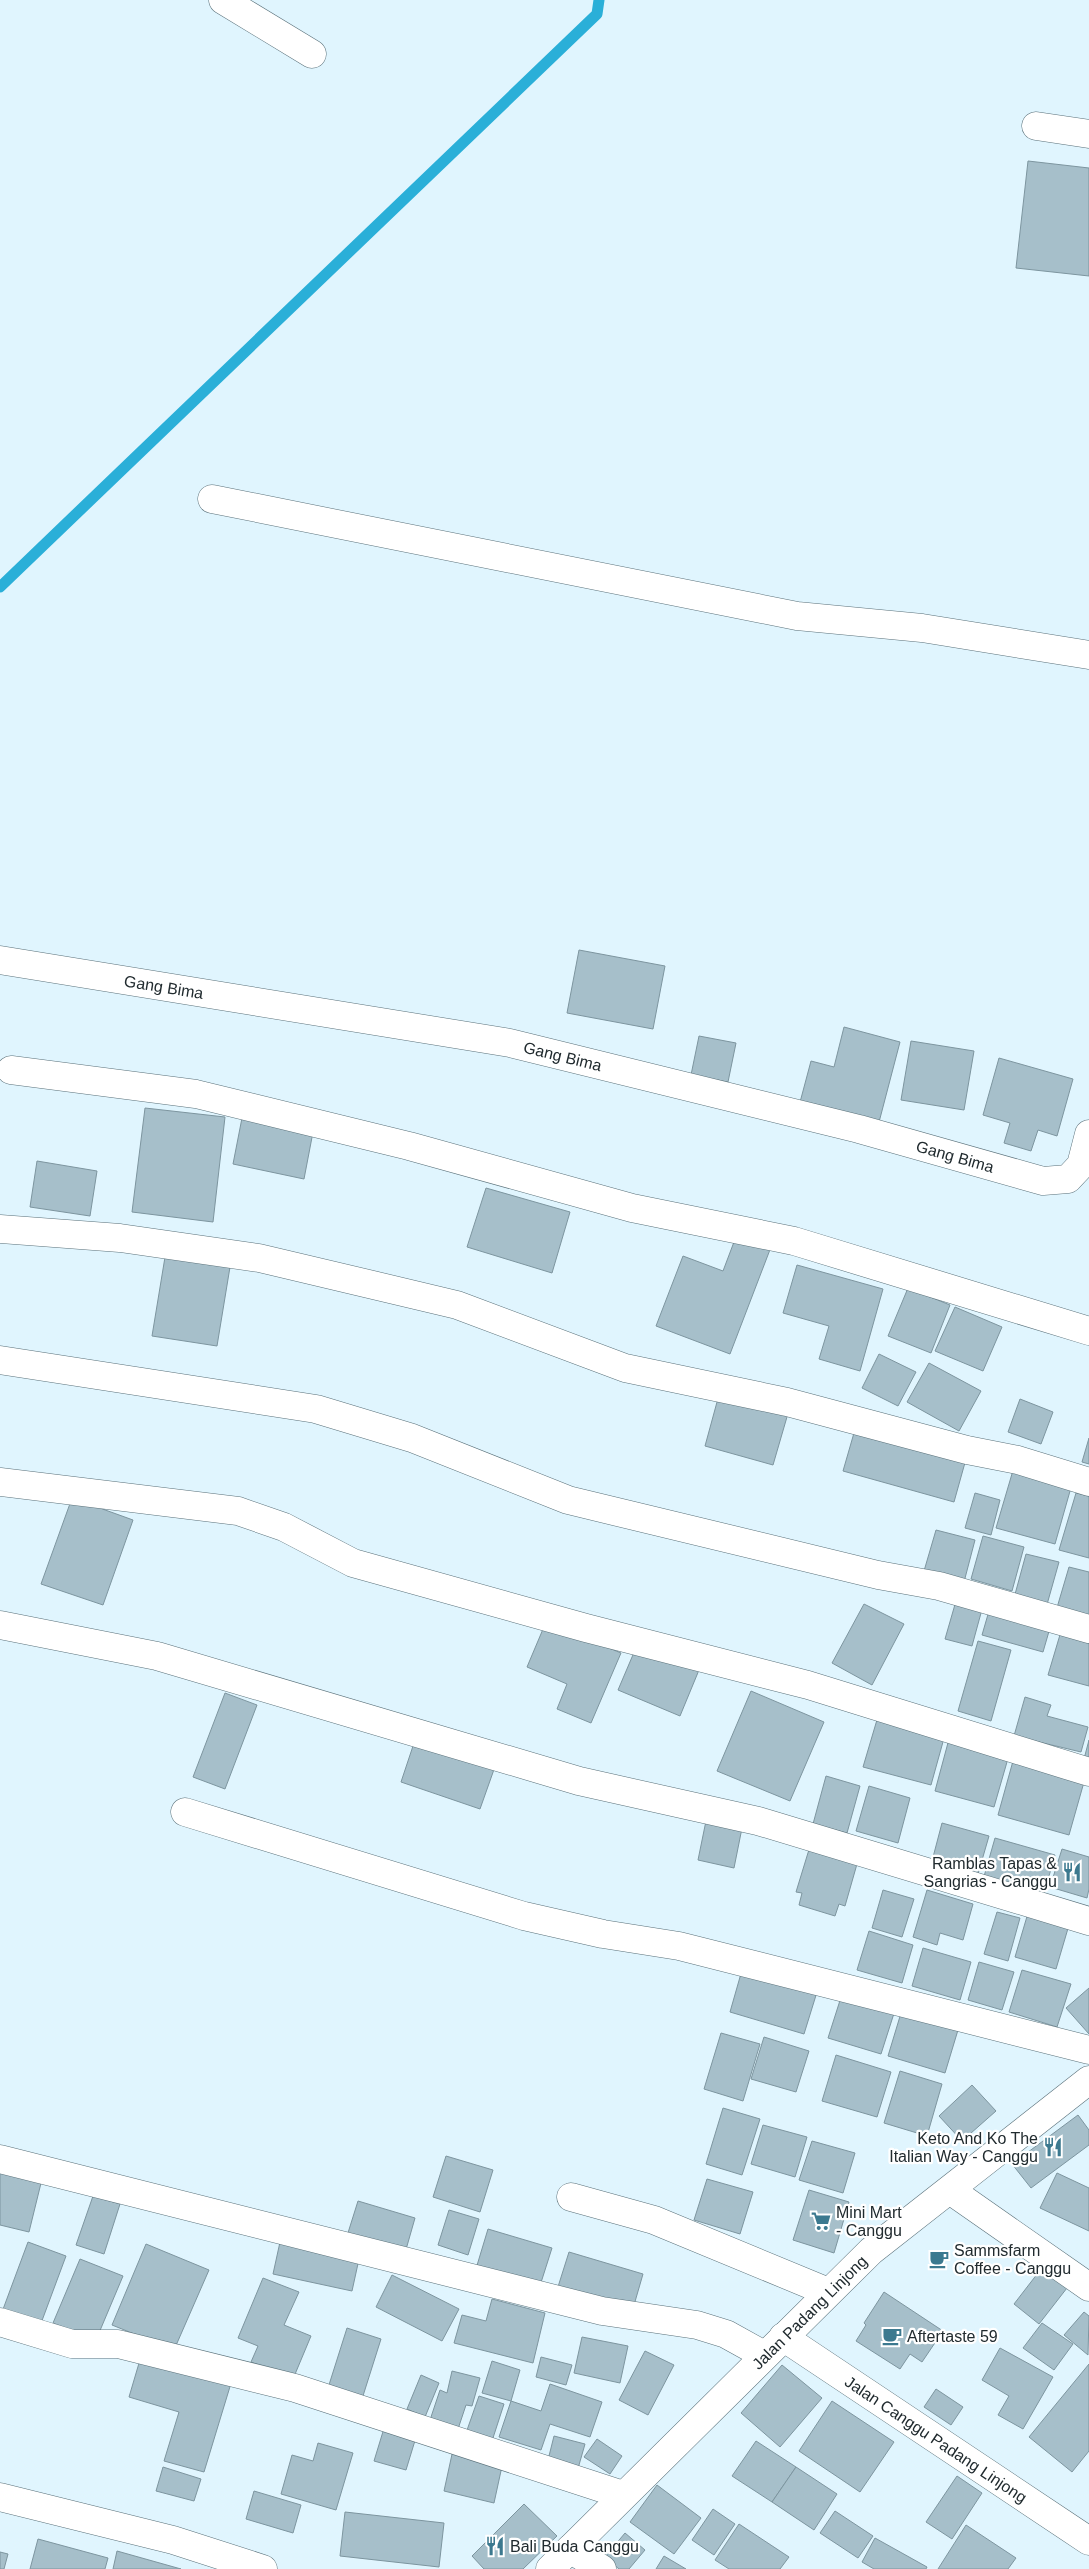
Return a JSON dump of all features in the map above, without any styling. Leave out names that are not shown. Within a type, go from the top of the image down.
[{"type":"street","points":[[223,0],[312,54]]},
{"type":"street","points":[[1036,126],[1089,134]]},
{"type":"street","points":[[212,499],[797,616],[922,628],[1056,648],[1089,655]]},
{"type":"street","name":"Gang Bima","points":[[0,960],[510,1043],[859,1129],[1043,1180],[1068,1178],[1081,1165],[1089,1134]]},
{"type":"street","points":[[11,1070],[206,1096],[409,1146],[632,1208],[794,1241],[1089,1331]]},
{"type":"street","points":[[0,1229],[120,1238],[259,1258],[457,1305],[625,1368],[787,1402],[967,1450],[1018,1460],[1089,1482]]},
{"type":"street","points":[[0,1360],[316,1409],[412,1438],[568,1500],[878,1575],[938,1586],[1089,1629]]},
{"type":"street","points":[[0,1482],[238,1511],[284,1527],[353,1563],[577,1625],[808,1685],[1089,1772]]},
{"type":"street","points":[[0,1625],[157,1656],[579,1781],[758,1821],[1089,1921]]},
{"type":"street","points":[[185,1812],[524,1916],[604,1934],[679,1946],[1089,2050]]},
{"type":"street","name":"Jalan Padang Linjong","points":[[550,2569],[623,2494],[871,2251],[1087,2085]]},
{"type":"street","name":"Jalan Canggu Padang Linjong","points":[[0,2159],[602,2311],[697,2325],[773,2346],[1089,2541]]},
{"type":"street","points":[[950,2190],[1089,2287]]},
{"type":"street","points":[[571,2198],[654,2220],[828,2292]]},
{"type":"street","points":[[0,2322],[72,2344],[118,2344],[295,2388],[623,2494]]},
{"type":"street","points":[[0,2497],[173,2540],[263,2569]]},
{"type":"street","points":[[570,2549],[602,2569]]},
{"type":"building","points":[[1028,161],[1089,168],[1089,276],[1016,268]]},
{"type":"building","points":[[579,950],[665,966],[653,1029],[567,1013]]},
{"type":"building","points":[[844,1027],[900,1042],[878,1126],[799,1106],[811,1061],[834,1067]]},
{"type":"building","points":[[699,1036],[736,1043],[728,1082],[691,1075]]},
{"type":"building","points":[[911,1041],[974,1051],[964,1110],[901,1100]]},
{"type":"building","points":[[999,1058],[1073,1079],[1057,1136],[1038,1130],[1031,1151],[1004,1143],[1010,1123],[983,1115]]},
{"type":"building","points":[[145,1108],[225,1117],[213,1222],[132,1212]]},
{"type":"building","points":[[242,1118],[313,1132],[304,1179],[233,1164]]},
{"type":"building","points":[[37,1161],[97,1171],[90,1216],[30,1207]]},
{"type":"building","points":[[486,1188],[570,1212],[552,1273],[467,1247]]},
{"type":"building","points":[[737,1234],[771,1247],[730,1354],[656,1326],[683,1256],[723,1271]]},
{"type":"building","points":[[166,1251],[231,1261],[217,1346],[152,1336]]},
{"type":"building","points":[[797,1265],[883,1289],[860,1371],[819,1359],[829,1326],[783,1313]]},
{"type":"building","points":[[908,1288],[950,1305],[931,1353],[888,1336]]},
{"type":"building","points":[[955,1307],[1002,1327],[983,1371],[935,1351]]},
{"type":"building","points":[[879,1354],[916,1372],[898,1406],[862,1388]]},
{"type":"building","points":[[929,1363],[981,1391],[959,1431],[907,1402]]},
{"type":"building","points":[[720,1391],[789,1410],[773,1465],[705,1446]]},
{"type":"building","points":[[1020,1399],[1053,1412],[1041,1444],[1008,1432]]},
{"type":"building","points":[[856,1426],[966,1459],[954,1502],[843,1471]]},
{"type":"building","points":[[1089,1438],[1089,1464],[1082,1462]]},
{"type":"building","points":[[1014,1467],[1072,1484],[1055,1544],[996,1528]]},
{"type":"building","points":[[975,1493],[1000,1500],[991,1535],[965,1528]]},
{"type":"building","points":[[1076,1493],[1089,1496],[1089,1558],[1059,1550]]},
{"type":"building","points":[[72,1498],[133,1520],[103,1605],[41,1584]]},
{"type":"building","points":[[936,1530],[975,1540],[964,1582],[924,1571]]},
{"type":"building","points":[[983,1536],[1024,1547],[1012,1591],[971,1579]]},
{"type":"building","points":[[1026,1554],[1059,1562],[1046,1608],[1014,1598]]},
{"type":"building","points":[[1069,1567],[1089,1572],[1089,1620],[1056,1611]]},
{"type":"building","points":[[958,1594],[984,1602],[972,1646],[945,1639]]},
{"type":"building","points":[[864,1604],[904,1624],[872,1685],[832,1663]]},
{"type":"building","points":[[991,1604],[1052,1621],[1043,1652],[982,1635]]},
{"type":"building","points":[[546,1622],[621,1653],[591,1723],[557,1709],[567,1684],[527,1667]]},
{"type":"building","points":[[1062,1628],[1089,1635],[1089,1686],[1048,1675]]},
{"type":"building","points":[[978,1641],[1011,1650],[991,1721],[958,1711]]},
{"type":"building","points":[[638,1643],[699,1670],[680,1716],[618,1690]]},
{"type":"building","points":[[751,1691],[824,1722],[790,1801],[717,1771]]},
{"type":"building","points":[[225,1693],[257,1705],[225,1789],[193,1777]]},
{"type":"building","points":[[1025,1697],[1051,1705],[1047,1716],[1088,1727],[1081,1752],[1014,1736]]},
{"type":"building","points":[[879,1713],[946,1731],[931,1785],[863,1767]]},
{"type":"building","points":[[417,1734],[497,1761],[480,1809],[401,1782]]},
{"type":"building","points":[[949,1739],[1009,1755],[994,1807],[935,1791]]},
{"type":"building","points":[[1089,1740],[1089,1760],[1084,1759]]},
{"type":"building","points":[[1013,1761],[1084,1782],[1069,1835],[998,1815]]},
{"type":"building","points":[[826,1776],[860,1786],[847,1833],[813,1824]]},
{"type":"building","points":[[869,1786],[910,1798],[898,1843],[856,1831]]},
{"type":"building","points":[[708,1811],[744,1818],[734,1868],[698,1860]]},
{"type":"building","points":[[942,1823],[989,1836],[978,1874],[932,1861]]},
{"type":"building","points":[[995,1838],[1055,1855],[1043,1897],[983,1880]]},
{"type":"building","points":[[811,1843],[859,1857],[845,1906],[839,1904],[835,1916],[799,1905],[802,1893],[796,1892]]},
{"type":"building","name":"Ramblas Tapas & Sangrias - Canggu","points":[[1062,1849],[1089,1857],[1089,1889],[1087,1898],[1050,1887]]},
{"type":"building","points":[[883,1890],[914,1899],[902,1937],[872,1928]]},
{"type":"building","points":[[927,1890],[973,1904],[963,1940],[940,1933],[937,1945],[913,1937]]},
{"type":"building","points":[[997,1912],[1020,1918],[1008,1961],[984,1954]]},
{"type":"building","points":[[1028,1913],[1069,1925],[1056,1969],[1015,1957]]},
{"type":"building","points":[[869,1931],[913,1945],[902,1983],[857,1970]]},
{"type":"building","points":[[923,1948],[971,1962],[960,2000],[912,1986]]},
{"type":"building","points":[[979,1962],[1014,1972],[1002,2010],[968,2000]]},
{"type":"building","points":[[742,1970],[817,1992],[804,2034],[730,2012]]},
{"type":"building","points":[[1022,1970],[1071,1984],[1057,2027],[1009,2012]]},
{"type":"building","points":[[1089,1988],[1089,2034],[1066,2008]]},
{"type":"building","points":[[843,1991],[896,2007],[881,2054],[828,2038]]},
{"type":"building","points":[[901,2013],[958,2030],[945,2073],[888,2056]]},
{"type":"building","points":[[721,2033],[760,2044],[743,2101],[704,2089]]},
{"type":"building","points":[[764,2037],[809,2051],[796,2092],[751,2079]]},
{"type":"building","points":[[836,2055],[891,2072],[877,2117],[822,2101]]},
{"type":"building","points":[[900,2071],[942,2084],[927,2136],[884,2123]]},
{"type":"building","points":[[972,2085],[996,2111],[962,2141],[939,2116]]},
{"type":"building","points":[[723,2108],[760,2119],[742,2175],[706,2164]]},
{"type":"building","points":[[1078,2115],[1089,2130],[1089,2145],[1031,2188],[1012,2164]]},
{"type":"building","points":[[763,2125],[807,2137],[795,2177],[751,2164]]},
{"type":"building","points":[[812,2141],[855,2153],[843,2193],[799,2180]]},
{"type":"building","points":[[446,2156],[493,2170],[480,2212],[433,2197]]},
{"type":"building","points":[[0,2170],[42,2179],[29,2232],[0,2225]]},
{"type":"building","points":[[1057,2173],[1089,2188],[1089,2231],[1040,2208]]},
{"type":"building","points":[[707,2179],[753,2192],[740,2234],[694,2220]]},
{"type":"building","name":"Mini Mart - Canggu","points":[[809,2190],[849,2202],[834,2253],[793,2240]]},
{"type":"building","points":[[93,2196],[120,2204],[104,2254],[76,2245]]},
{"type":"building","points":[[358,2201],[415,2218],[405,2253],[347,2236]]},
{"type":"building","points":[[449,2210],[479,2219],[468,2255],[438,2245]]},
{"type":"building","points":[[488,2229],[552,2248],[538,2292],[475,2272]]},
{"type":"building","points":[[28,2242],[66,2256],[40,2326],[2,2312]]},
{"type":"building","points":[[280,2242],[359,2259],[352,2291],[273,2274]]},
{"type":"building","points":[[146,2244],[209,2270],[174,2350],[112,2325]]},
{"type":"building","points":[[569,2252],[643,2274],[632,2312],[557,2290]]},
{"type":"building","points":[[80,2259],[123,2276],[96,2340],[53,2323]]},
{"type":"building","points":[[1041,2269],[1067,2288],[1039,2324],[1014,2304]]},
{"type":"building","points":[[392,2275],[459,2309],[442,2341],[376,2307]]},
{"type":"building","points":[[263,2278],[299,2292],[284,2325],[311,2336],[293,2379],[251,2362],[258,2346],[238,2338]]},
{"type":"building","points":[[884,2292],[943,2331],[922,2362],[910,2354],[900,2369],[856,2341],[866,2325],[864,2323]]},
{"type":"building","points":[[492,2299],[545,2313],[533,2363],[454,2343],[462,2315],[486,2321]]},
{"type":"building","points":[[1084,2312],[1089,2316],[1088,2355],[1064,2335]]},
{"type":"building","points":[[1042,2323],[1073,2344],[1054,2370],[1023,2348]]},
{"type":"building","points":[[347,2328],[381,2339],[362,2399],[328,2388]]},
{"type":"building","points":[[582,2337],[628,2346],[620,2383],[574,2373]]},
{"type":"building","points":[[1000,2348],[1053,2377],[1023,2429],[998,2415],[1009,2396],[982,2380]]},
{"type":"building","points":[[645,2351],[674,2365],[648,2415],[619,2400]]},
{"type":"building","points":[[142,2353],[232,2380],[204,2472],[164,2461],[179,2412],[129,2397]]},
{"type":"building","points":[[541,2357],[572,2365],[566,2385],[536,2377]]},
{"type":"building","points":[[492,2361],[520,2370],[511,2401],[482,2393]]},
{"type":"building","points":[[1089,2364],[1089,2451],[1072,2472],[1029,2437]]},
{"type":"building","points":[[782,2365],[822,2398],[780,2447],[741,2413]]},
{"type":"building","points":[[452,2371],[480,2378],[472,2406],[466,2405],[458,2429],[430,2420],[440,2390],[447,2393]]},
{"type":"building","points":[[421,2375],[439,2383],[425,2417],[407,2409]]},
{"type":"building","points":[[550,2384],[602,2402],[590,2437],[550,2424],[541,2450],[499,2437],[511,2401],[541,2411]]},
{"type":"building","points":[[936,2389],[963,2407],[951,2425],[924,2407]]},
{"type":"building","points":[[479,2396],[504,2404],[492,2441],[466,2433]]},
{"type":"building","points":[[832,2401],[894,2442],[860,2492],[799,2451]]},
{"type":"building","points":[[385,2425],[417,2434],[406,2470],[374,2461]]},
{"type":"building","points":[[554,2436],[585,2444],[577,2472],[547,2464]]},
{"type":"building","points":[[597,2439],[622,2456],[610,2474],[584,2457]]},
{"type":"building","points":[[756,2441],[796,2467],[772,2502],[732,2476]]},
{"type":"building","points":[[318,2443],[353,2453],[336,2510],[281,2494],[292,2455],[313,2461]]},
{"type":"building","points":[[454,2445],[504,2457],[494,2503],[444,2491]]},
{"type":"building","points":[[163,2467],[201,2479],[194,2501],[156,2491]]},
{"type":"building","points":[[796,2467],[837,2494],[814,2530],[772,2502]]},
{"type":"building","points":[[957,2476],[982,2493],[952,2539],[926,2522]]},
{"type":"building","points":[[657,2485],[701,2518],[674,2554],[630,2522]]},
{"type":"building","points":[[254,2491],[301,2505],[293,2533],[246,2519]]},
{"type":"building","points":[[524,2504],[557,2536],[523,2569],[484,2569],[472,2556]]},
{"type":"building","points":[[713,2509],[735,2524],[714,2555],[692,2540]]},
{"type":"building","points":[[835,2511],[873,2536],[858,2558],[820,2533]]},
{"type":"building","points":[[345,2512],[444,2523],[439,2567],[340,2556]]},
{"type":"building","points":[[739,2524],[789,2557],[780,2569],[729,2569],[715,2560]]},
{"type":"building","points":[[966,2525],[1016,2558],[1008,2569],[938,2569]]},
{"type":"building","points":[[625,2533],[645,2550],[629,2569],[619,2569],[605,2557]]},
{"type":"building","points":[[875,2538],[927,2567],[926,2569],[874,2569],[862,2562]]},
{"type":"building","points":[[38,2539],[108,2558],[105,2569],[30,2569]]},
{"type":"building","points":[[117,2551],[181,2569],[113,2569]]},
{"type":"building","points":[[0,2552],[8,2554],[4,2569],[0,2569]]},
{"type":"building","points":[[664,2556],[686,2569],[656,2569]]},
{"type":"waterway","points":[[0,587],[597,14],[599,0]]},
{"type":"place","name":"Ramblas Tapas & Sangrias - Canggu","points":[[1072,1872]]},
{"type":"place","name":"Keto And Ko The Italian Way - Canggu","points":[[1053,2147]]},
{"type":"place","name":"Mini Mart - Canggu","points":[[821,2221]]},
{"type":"place","name":"Sammsfarm Coffee - Canggu","points":[[939,2259]]},
{"type":"place","name":"Aftertaste 59","points":[[892,2336]]},
{"type":"place","name":"Bali Buda Canggu","points":[[495,2546]]}]
